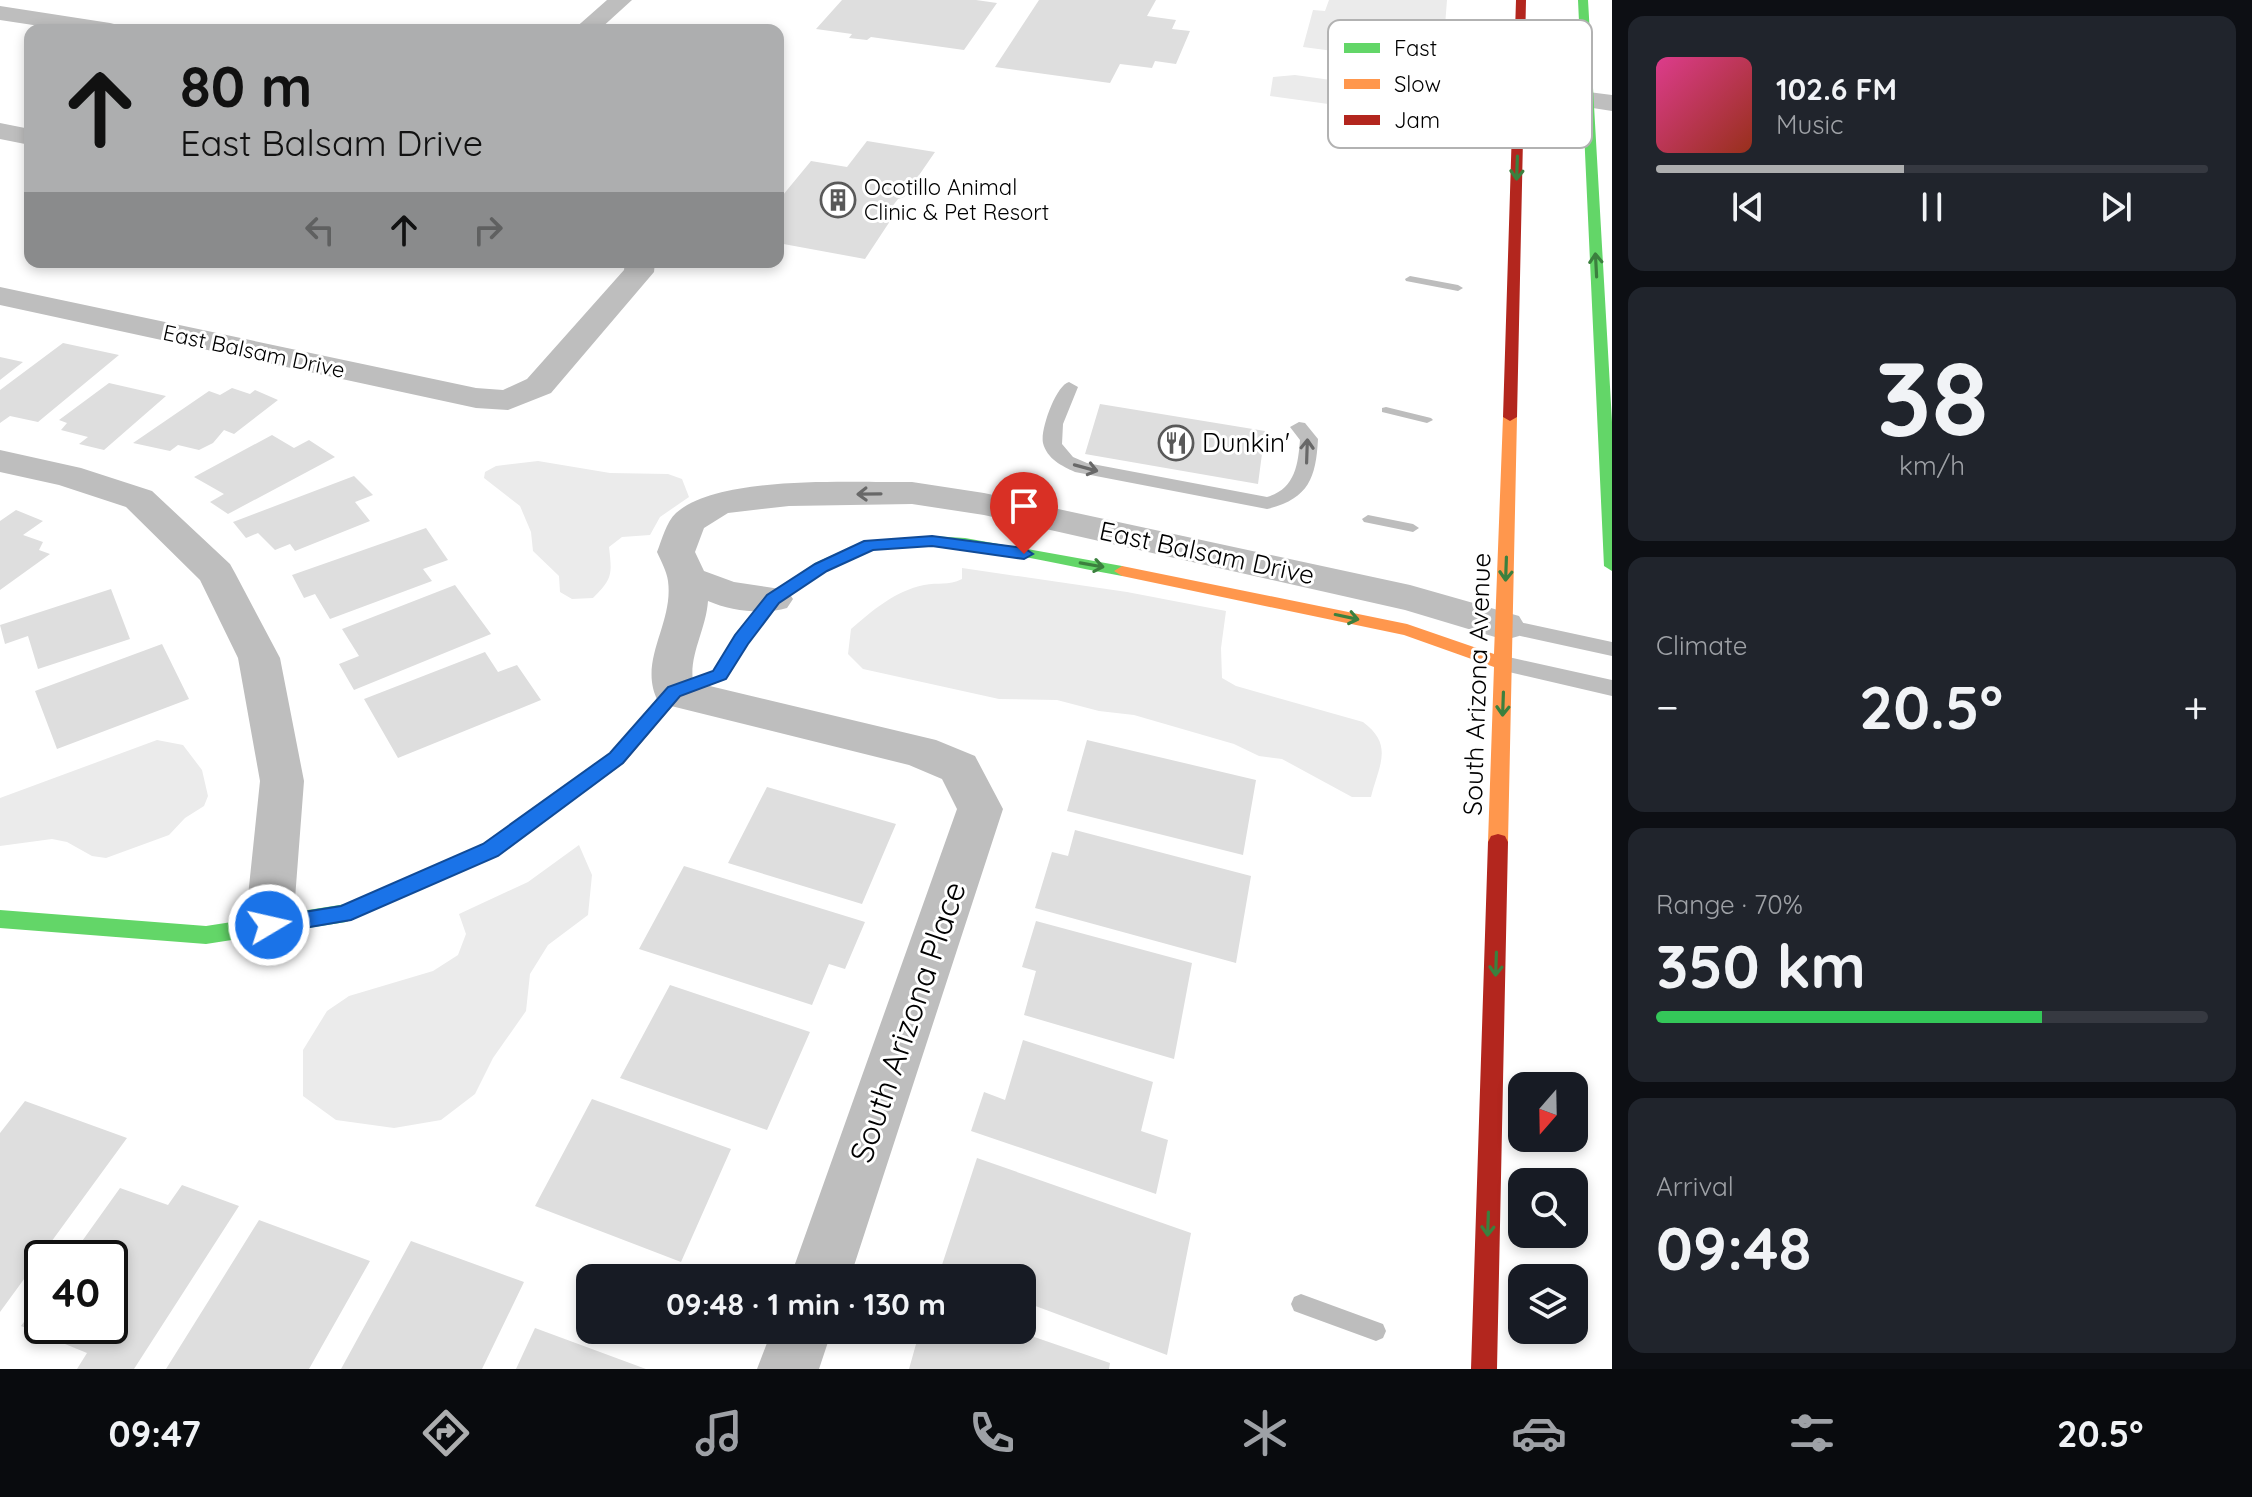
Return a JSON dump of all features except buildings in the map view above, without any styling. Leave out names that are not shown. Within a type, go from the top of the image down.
[{"type":"main road","name":"South Arizona Avenue","points":[[1521,0],[1521,20]]},
{"type":"main road","points":[[1583,0],[1586,20]]},
{"type":"main road","points":[[1592,53],[1600,101],[1612,566]]},
{"type":"main road","name":"South Arizona Avenue","points":[[1484,1369],[1517,148]]},
{"type":"main road","name":"East Balsam Drive","points":[[674,692],[720,675],[773,599],[821,567],[870,545],[932,541],[965,543],[1114,569],[1407,630],[1504,664]]},
{"type":"main road","points":[[0,919],[206,935],[343,914],[490,850],[617,758],[674,692]]},
{"type":"street","points":[[590,2],[618,3]]},
{"type":"street","points":[[592,24],[618,3]]},
{"type":"street","points":[[0,13],[71,24]]},
{"type":"street","points":[[0,131],[24,136]]},
{"type":"street","name":"East Balsam Drive","points":[[0,296],[476,398],[508,400],[539,386],[639,268]]},
{"type":"street","points":[[0,461],[68,476],[139,499],[216,573],[259,658],[282,781],[269,925]]},
{"type":"street","name":"East Balsam Drive","points":[[674,692],[670,664],[684,628],[688,605],[688,579],[676,552],[688,522],[718,503],[789,495],[912,493],[984,504],[1410,598],[1505,626]]},
{"type":"street","points":[[688,579],[729,595],[773,599]]},
{"type":"street","name":"South Arizona Place","points":[[674,692],[920,751],[959,768],[980,809],[825,1264]]},
{"type":"street","points":[[788,1369],[797,1344]]},
{"type":"lane","points":[[1069,387],[1051,442],[1054,452],[1062,460],[1082,468],[1267,503],[1282,501],[1295,493],[1302,481],[1309,439],[1299,427]]},
{"type":"lane","points":[[1505,626],[1612,649]]},
{"type":"lane","points":[[1504,664],[1612,688]]},
{"type":"shaded area","points":[[1329,0],[1447,0],[1445,20],[1328,20],[1328,50],[1303,47],[1313,10],[1325,11]]},
{"type":"shaded area","points":[[1295,75],[1328,80],[1328,104],[1270,96],[1273,77]]},
{"type":"shaded area","points":[[538,461],[610,473],[668,474],[682,479],[689,497],[660,517],[650,535],[622,537],[609,547],[611,570],[608,580],[593,598],[572,599],[560,592],[559,576],[533,551],[531,532],[520,506],[484,478],[485,472],[496,466]]},
{"type":"shaded area","points":[[962,568],[1127,592],[1226,611],[1221,648],[1222,678],[1236,686],[1363,722],[1378,739],[1382,756],[1371,797],[1352,797],[1282,759],[1259,756],[1234,744],[1134,715],[1099,711],[1057,700],[999,699],[863,669],[848,654],[851,629],[876,608],[913,588],[962,579]]},
{"type":"shaded area","points":[[157,740],[183,745],[202,770],[208,796],[204,806],[185,818],[169,835],[106,858],[92,856],[67,842],[52,839],[0,846],[0,798]]},
{"type":"shaded area","points":[[579,845],[592,875],[588,915],[548,945],[530,974],[526,1011],[493,1058],[475,1094],[441,1120],[394,1128],[336,1120],[303,1096],[303,1050],[327,1011],[349,996],[433,971],[458,955],[466,934],[459,914],[528,882]]},
{"type":"waterway","points":[[1410,279],[1458,288]]},
{"type":"waterway","points":[[1386,410],[1427,420]]},
{"type":"waterway","points":[[1368,519],[1413,528]]},
{"type":"waterway","points":[[1301,1304],[1376,1331]]},
{"type":"traffic: fast","points":[[1583,0],[1584,20]]},
{"type":"traffic: fast","points":[[1591,148],[1612,566]]},
{"type":"traffic: fast","points":[[777,596],[821,567],[870,545],[932,541],[965,543],[1122,571]]},
{"type":"traffic: fast","points":[[0,919],[206,935],[346,913]]},
{"type":"traffic: slow","points":[[1498,842],[1510,417]]},
{"type":"traffic: slow","points":[[1122,571],[1407,630],[1504,664]]},
{"type":"traffic: slow","points":[[346,913],[490,850],[617,758],[674,692],[720,675],[742,640],[777,596]]},
{"type":"traffic: jam","points":[[1520,20],[1521,0]]},
{"type":"traffic: jam","points":[[1510,417],[1517,148]]},
{"type":"traffic: jam","points":[[1484,1369],[1498,842]]},
{"type":"place","name":"Ocotillo Animal Clinic & Pet Resort","points":[[838,200]]},
{"type":"place","name":"Dunkin'","points":[[1176,443]]},
{"type":"route","points":[[269,925],[343,914],[490,850],[617,758],[674,692],[720,675],[773,599],[821,567],[870,545],[932,541],[965,543],[1024,554]]}]
